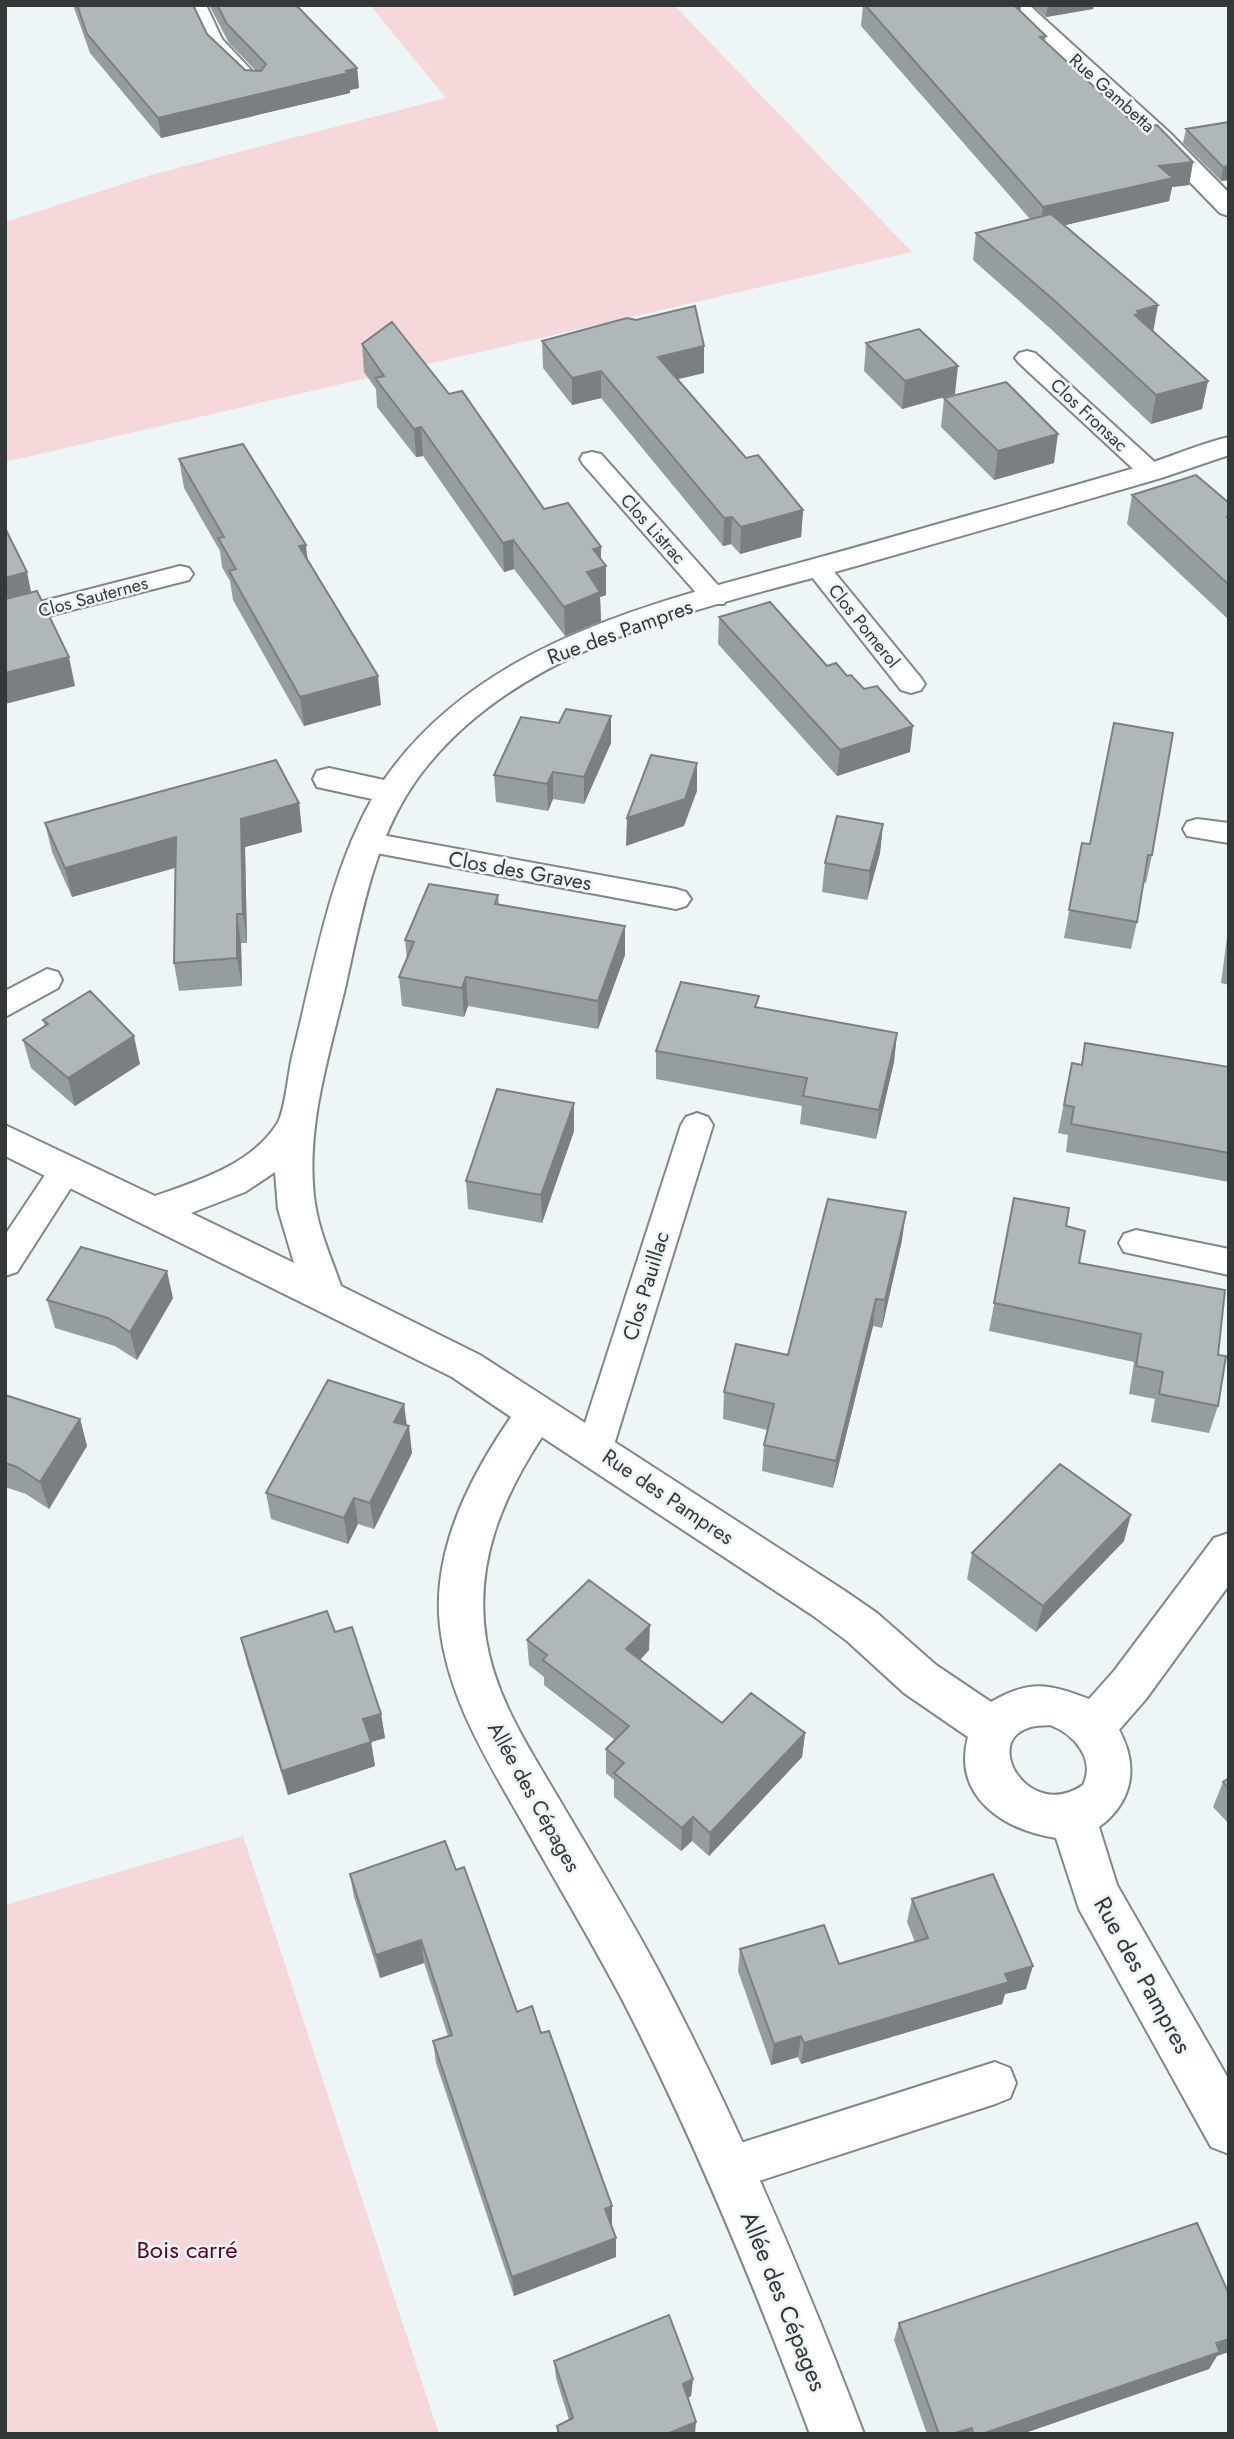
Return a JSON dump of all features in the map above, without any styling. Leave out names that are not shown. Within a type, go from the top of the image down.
[{"type":"street","name":"Rue Gambetta","points":[[1015,5],[1161,138],[1229,208]]},
{"type":"street","name":"Rue des Pampres","points":[[324,1295],[295,1201],[295,1129],[351,884],[365,842],[391,792],[411,765],[449,724],[533,665],[626,625],[817,567],[1151,472],[1229,445]]},
{"type":"street","points":[[329,779],[391,792]]},
{"type":"street","name":"Rue des Pampres","points":[[154,1211],[246,1176],[278,1149],[295,1129]]},
{"type":"street","name":"Rue des Pampres","points":[[5,1139],[466,1366],[827,1602],[862,1627],[920,1679],[993,1729]]},
{"type":"street","name":"Allée des Cépages","points":[[537,1411],[509,1452],[477,1514],[463,1577],[461,1613],[475,1681],[497,1733],[654,2011],[774,2268],[837,2434]]},
{"type":"street","points":[[1093,1727],[1130,1685],[1229,1551]]},
{"type":"street","points":[[1040,1705],[1074,1712],[1093,1727],[1107,1746],[1109,1778],[1106,1788],[1093,1805],[1072,1815],[1037,1815],[1006,1797],[992,1779],[985,1759],[993,1729],[1018,1709],[1040,1705]]},
{"type":"street","name":"Rue des Pampres","points":[[1072,1815],[1096,1893],[1229,2129]]},
{"type":"lane","points":[[196,5],[219,48],[256,84]]},
{"type":"lane","name":"Clos Fronsac","points":[[1027,358],[1151,472]]},
{"type":"lane","name":"Clos Listrac","points":[[592,460],[715,598]]},
{"type":"lane","name":"Clos Pomerol","points":[[817,567],[911,684]]},
{"type":"lane","name":"Clos Sauternes","points":[[5,619],[180,574]]},
{"type":"lane","points":[[1197,829],[1229,834]]},
{"type":"lane","name":"Clos des Graves","points":[[365,842],[676,899]]},
{"type":"lane","points":[[5,1006],[47,980]]},
{"type":"lane","name":"Clos Pauillac","points":[[595,1448],[696,1125]]},
{"type":"lane","points":[[5,1263],[67,1169]]},
{"type":"lane","points":[[1136,1244],[1229,1262]]},
{"type":"lane","points":[[728,2169],[995,2083]]},
{"type":"green space","points":[[370,5],[674,5],[912,252],[5,462],[5,222],[151,175],[446,98]]},
{"type":"green space","name":"Bois carré","points":[[243,1836],[439,2434],[5,2434],[5,1905]]},
{"type":"building","points":[[77,5],[193,5],[207,34],[245,70],[261,71],[266,64],[227,24],[217,5],[296,5],[357,68],[346,71],[348,73],[158,118],[87,34]]},
{"type":"building","points":[[865,5],[1014,5],[1046,36],[1040,37],[1139,128],[1157,125],[1193,162],[1159,166],[1173,178],[1043,207]]},
{"type":"building","points":[[1229,122],[1229,166],[1223,167],[1186,129]]},
{"type":"building","points":[[1051,214],[1158,305],[1137,311],[1139,314],[1135,315],[1208,381],[1156,395],[1056,302],[976,233]]},
{"type":"building","points":[[695,306],[704,346],[658,357],[746,458],[758,455],[803,510],[741,527],[732,517],[724,518],[601,371],[572,378],[542,341],[627,318],[636,320]]},
{"type":"building","points":[[392,322],[449,394],[462,391],[544,509],[568,503],[601,547],[593,549],[606,566],[587,572],[600,592],[564,607],[513,540],[503,543],[421,427],[414,429],[375,378],[384,376],[362,344]]},
{"type":"building","points":[[919,329],[958,366],[905,381],[866,343]]},
{"type":"building","points":[[1006,382],[1058,434],[998,451],[944,398]]},
{"type":"building","points":[[243,444],[306,545],[299,546],[378,676],[300,697],[229,571],[236,569],[218,538],[224,537],[179,459]]},
{"type":"building","points":[[1196,475],[1229,503],[1229,585],[1132,495]]},
{"type":"building","points":[[5,528],[27,572],[5,578]]},
{"type":"building","points":[[37,591],[69,657],[5,673],[5,599]]},
{"type":"building","points":[[770,602],[827,666],[836,663],[864,689],[877,686],[913,726],[840,750],[719,617]]},
{"type":"building","points":[[566,709],[611,716],[584,777],[553,772],[547,784],[494,775],[521,717],[559,723]]},
{"type":"building","points":[[1114,723],[1173,733],[1152,855],[1148,855],[1137,922],[1069,910],[1082,843],[1090,844]]},
{"type":"building","points":[[651,755],[697,763],[685,799],[627,818]]},
{"type":"building","points":[[276,760],[299,803],[241,819],[243,914],[237,914],[237,958],[174,963],[176,837],[65,868],[45,823]]},
{"type":"building","points":[[837,816],[883,824],[870,871],[825,863]]},
{"type":"building","points":[[429,884],[498,895],[495,904],[625,926],[598,1001],[466,977],[462,988],[399,977],[414,942],[405,940]]},
{"type":"building","points":[[681,982],[759,996],[755,1007],[897,1033],[879,1110],[803,1096],[807,1078],[656,1051]]},
{"type":"building","points":[[90,991],[134,1036],[68,1078],[23,1040],[48,1024],[43,1020]]},
{"type":"building","points":[[1085,1043],[1229,1067],[1229,1153],[1071,1124],[1074,1107],[1064,1105],[1072,1063],[1082,1065]]},
{"type":"building","points":[[497,1089],[574,1103],[541,1195],[466,1181]]},
{"type":"building","points":[[1014,1198],[1069,1208],[1066,1226],[1085,1231],[1079,1263],[1225,1290],[1218,1355],[1226,1356],[1218,1406],[1159,1394],[1163,1372],[1136,1366],[1141,1334],[994,1303]]},
{"type":"building","points":[[828,1199],[906,1212],[885,1300],[876,1299],[836,1461],[764,1445],[774,1404],[724,1392],[736,1344],[788,1355]]},
{"type":"building","points":[[81,1247],[167,1271],[130,1332],[108,1318],[47,1300]]},
{"type":"building","points":[[328,1380],[404,1404],[394,1422],[409,1426],[370,1503],[354,1498],[344,1518],[266,1493]]},
{"type":"building","points":[[5,1395],[80,1419],[40,1482],[17,1467],[5,1463]]},
{"type":"building","points":[[1060,1464],[1131,1515],[1043,1606],[972,1553]]},
{"type":"building","points":[[589,1580],[650,1625],[626,1649],[722,1723],[751,1693],[805,1733],[710,1833],[693,1817],[682,1828],[614,1773],[624,1763],[606,1749],[629,1726],[543,1660],[547,1655],[527,1640]]},
{"type":"building","points":[[327,1611],[335,1632],[352,1627],[381,1714],[363,1719],[371,1742],[282,1771],[241,1638]]},
{"type":"building","points":[[1229,1778],[1229,1789],[1223,1782]]},
{"type":"building","points":[[445,1841],[456,1870],[464,1867],[517,2012],[532,2006],[541,2033],[549,2031],[612,2206],[605,2209],[616,2238],[512,2277],[433,2041],[452,2035],[421,1940],[376,1955],[350,1874]]},
{"type":"building","points":[[993,1874],[1033,1966],[1005,1974],[1009,1982],[804,2043],[801,2036],[774,2044],[740,1949],[824,1925],[839,1964],[928,1938],[912,1899]]},
{"type":"building","points":[[1197,2223],[1229,2294],[1229,2339],[1216,2343],[1220,2352],[982,2434],[973,2434],[972,2428],[952,2434],[939,2434],[899,2323]]},
{"type":"building","points":[[669,2315],[693,2379],[683,2384],[696,2422],[667,2434],[559,2434],[557,2426],[573,2418],[554,2361]]}]
